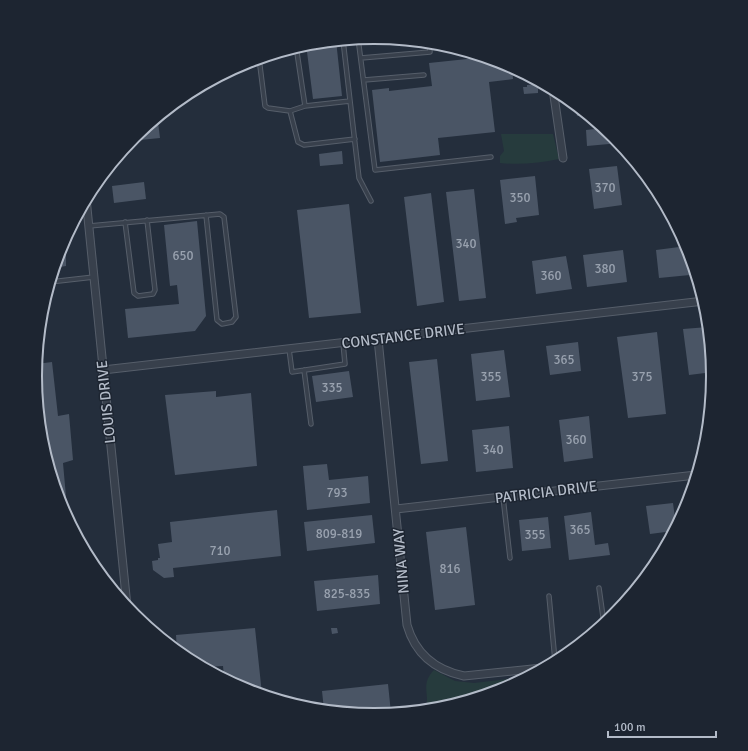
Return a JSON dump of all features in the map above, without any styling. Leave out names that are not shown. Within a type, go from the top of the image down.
[{"type":"street","points":[[554,97],[563,158]]},
{"type":"street","name":"LOUIS DRIVE","points":[[87,207],[126,596]]},
{"type":"street","name":"CONSTANCE DRIVE","points":[[103,370],[698,302]]},
{"type":"street","name":"NINA WAY","points":[[378,339],[407,625],[414,642],[424,656],[441,668],[464,676],[527,670]]},
{"type":"street","name":"PATRICIA DRIVE","points":[[396,509],[690,476]]},
{"type":"lane","points":[[359,44],[375,170],[491,157]]},
{"type":"lane","points":[[344,45],[359,178],[371,201]]},
{"type":"lane","points":[[361,58],[430,52],[430,48]]},
{"type":"lane","points":[[297,53],[305,106]]},
{"type":"lane","points":[[260,64],[265,106],[268,108],[290,111],[305,106],[350,101]]},
{"type":"lane","points":[[364,80],[424,75]]},
{"type":"lane","points":[[290,111],[298,142],[304,145],[355,139]]},
{"type":"lane","points":[[89,226],[125,222],[206,215],[220,214],[224,217],[236,317],[232,322],[222,324],[217,320],[206,215]]},
{"type":"lane","points":[[125,222],[134,293],[138,296],[153,294],[155,290],[147,220]]},
{"type":"lane","points":[[56,281],[94,277]]},
{"type":"lane","points":[[289,349],[292,372],[345,364],[343,343]]},
{"type":"lane","points":[[304,370],[310,424]]},
{"type":"lane","points":[[503,497],[510,558]]},
{"type":"lane","points":[[599,588],[603,616]]},
{"type":"lane","points":[[549,596],[554,654]]},
{"type":"green space","points":[[501,134],[553,134],[559,159],[545,162],[515,164],[500,163],[500,156],[504,151]]},
{"type":"green space","points":[[434,670],[455,681],[474,683],[507,679],[481,690],[427,703],[426,685]]},
{"type":"building","points":[[337,45],[342,96],[313,99],[307,51]]},
{"type":"building","points":[[472,58],[513,74],[513,79],[489,82],[495,132],[438,138],[440,155],[380,162],[372,90],[389,88],[389,91],[432,86],[429,63]]},
{"type":"building","points":[[533,84],[538,87],[538,93],[524,94],[523,87],[527,87],[527,85]]},
{"type":"building","points":[[158,123],[160,138],[140,140]]},
{"type":"building","points":[[596,129],[612,144],[587,146],[586,130]]},
{"type":"building","points":[[342,151],[343,164],[320,166],[319,154]]},
{"type":"building","points":[[617,166],[622,205],[594,209],[589,169]]},
{"type":"building","points":[[535,176],[539,215],[516,218],[517,222],[505,224],[500,180]]},
{"type":"building","points":[[144,182],[146,199],[114,203],[112,186]]},
{"type":"building","points":[[474,189],[486,298],[459,301],[446,192]]},
{"type":"building","points":[[431,193],[444,302],[417,306],[404,197]]},
{"type":"building","points":[[349,204],[361,313],[309,318],[297,210]]},
{"type":"building","points":[[197,221],[206,316],[195,331],[128,338],[125,309],[179,304],[177,285],[170,286],[164,225]]},
{"type":"building","points":[[680,247],[690,275],[659,278],[656,250]]},
{"type":"building","points":[[623,250],[627,282],[587,287],[583,255]]},
{"type":"building","points":[[66,251],[66,266],[61,267]]},
{"type":"building","points":[[566,256],[572,289],[536,294],[532,261]]},
{"type":"building","points":[[702,327],[706,373],[689,375],[683,329]]},
{"type":"building","points":[[657,332],[666,414],[628,418],[617,337]]},
{"type":"building","points":[[578,342],[581,371],[550,375],[546,346]]},
{"type":"building","points":[[504,350],[510,397],[476,401],[471,354]]},
{"type":"building","points":[[437,359],[448,461],[421,464],[409,362]]},
{"type":"building","points":[[52,362],[58,416],[69,414],[73,460],[63,463],[66,501],[53,461],[48,440],[43,397],[43,363]]},
{"type":"building","points":[[349,371],[353,397],[316,402],[312,376]]},
{"type":"building","points":[[216,391],[216,397],[251,393],[257,466],[175,475],[165,395]]},
{"type":"building","points":[[589,416],[593,458],[564,462],[559,420]]},
{"type":"building","points":[[509,426],[513,468],[476,472],[472,430]]},
{"type":"building","points":[[327,464],[329,480],[368,476],[370,503],[307,510],[303,466]]},
{"type":"building","points":[[673,503],[675,516],[667,532],[650,534],[646,506]]},
{"type":"building","points":[[277,510],[281,556],[173,568],[174,577],[164,578],[153,570],[152,561],[160,558],[158,544],[172,542],[170,522]]},
{"type":"building","points":[[591,512],[595,545],[608,543],[610,555],[569,560],[564,516]]},
{"type":"building","points":[[372,515],[375,543],[307,551],[304,522]]},
{"type":"building","points":[[548,517],[551,548],[522,551],[519,520]]},
{"type":"building","points":[[466,527],[475,605],[435,610],[426,532]]},
{"type":"building","points":[[378,575],[380,604],[317,611],[314,581]]},
{"type":"building","points":[[255,628],[261,688],[223,671],[223,666],[215,666],[190,652],[176,642],[176,635]]},
{"type":"building","points":[[331,628],[337,628],[338,633],[332,634]]},
{"type":"building","points":[[388,684],[390,707],[352,707],[323,704],[322,691]]}]
